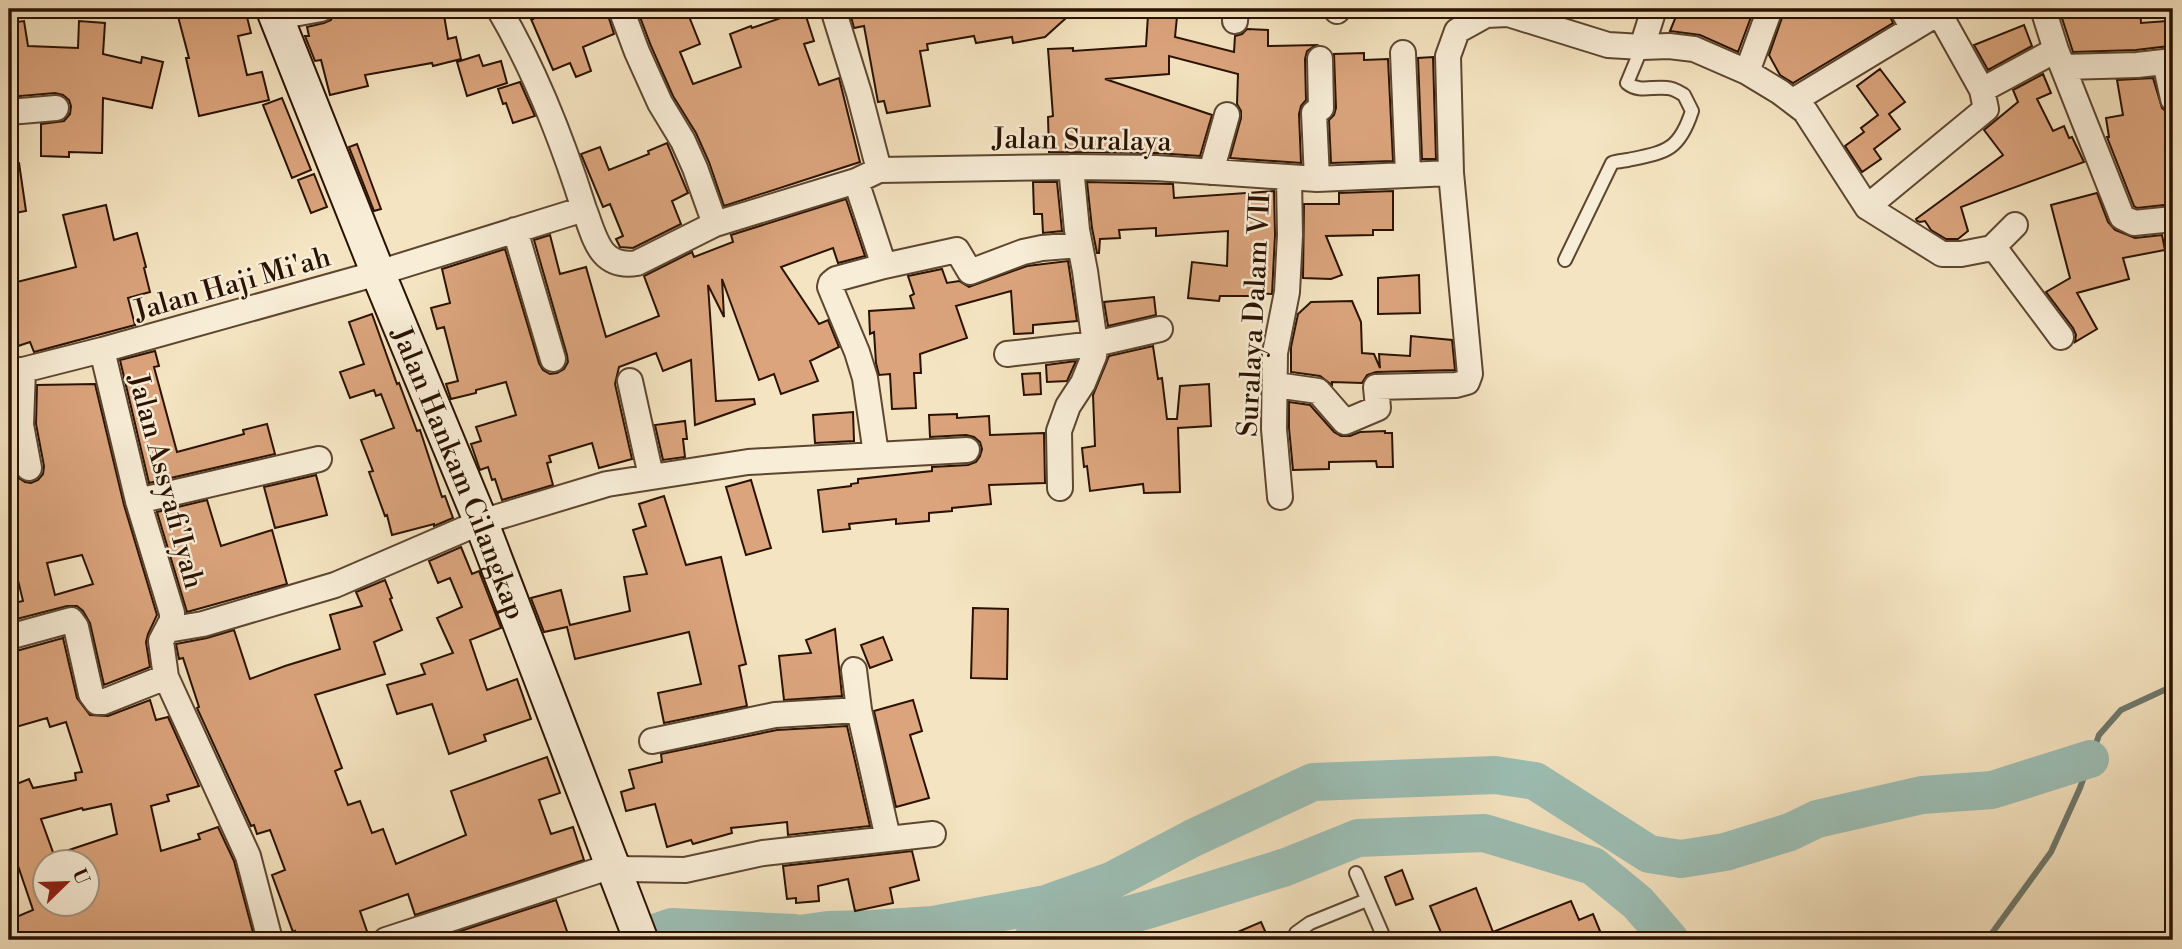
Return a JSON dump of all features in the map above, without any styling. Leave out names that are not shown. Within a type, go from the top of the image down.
[{"type":"street","points":[[275,13],[321,9]]},
{"type":"street","points":[[499,9],[533,72],[558,131],[600,250],[611,261],[624,265],[636,263],[715,224],[856,181],[879,170],[833,9]]},
{"type":"street","points":[[621,9],[660,103],[683,141],[715,224]]},
{"type":"street","points":[[1642,47],[1654,9]]},
{"type":"street","points":[[1747,72],[1770,9]]},
{"type":"street","points":[[2043,9],[2122,217],[2134,223],[2173,219]]},
{"type":"street","name":"Jalan Hankam Cilangkap","points":[[275,13],[481,522],[636,927]]},
{"type":"street","points":[[1276,384],[1318,391],[1345,422],[1378,408],[1376,387],[1456,385],[1467,382],[1470,374],[1451,173],[1448,56],[1457,31],[1486,15],[1508,15],[1608,45],[1694,49],[1747,72],[1805,111],[1867,207],[1942,254],[1961,254],[1992,248],[2015,225]]},
{"type":"street","points":[[1793,101],[1907,19],[1936,17],[1944,22],[1982,90],[1985,110],[1867,207]]},
{"type":"street","points":[[1403,52],[1408,174]]},
{"type":"street","points":[[1982,90],[2060,58],[2169,61],[2173,99]]},
{"type":"street","points":[[1317,179],[1314,113],[1321,108],[1320,59]]},
{"type":"street","points":[[9,112],[56,108]]},
{"type":"street","points":[[1211,172],[1227,115]]},
{"type":"street","points":[[1060,488],[1059,430],[1068,406],[1083,383],[1094,356],[1095,344],[1071,167]]},
{"type":"street","name":"Jalan Suralaya","points":[[879,170],[1156,168],[1317,179],[1451,173]]},
{"type":"street","name":"Suralaya Dalam VII","points":[[1280,496],[1274,429],[1275,353],[1287,281],[1290,235],[1289,178]]},
{"type":"street","points":[[856,181],[884,266]]},
{"type":"street","name":"Jalan Haji Mi'ah","points":[[16,370],[102,350],[378,273],[584,209]]},
{"type":"street","points":[[514,230],[553,359]]},
{"type":"street","points":[[876,454],[865,378],[830,287],[831,283],[836,279],[884,266],[957,250],[970,272],[1023,252],[1080,246]]},
{"type":"street","points":[[1992,248],[2061,337]]},
{"type":"street","points":[[1007,354],[1095,344],[1160,329]]},
{"type":"street","name":"Jalan Assyafi'Iyah","points":[[102,350],[138,500],[172,613],[172,620],[161,642],[166,677],[248,856],[270,940]]},
{"type":"street","points":[[16,370],[21,425],[29,468]]},
{"type":"street","points":[[630,381],[651,477]]},
{"type":"street","points":[[167,630],[203,624],[335,585],[481,522],[607,484],[748,461],[967,450]]},
{"type":"street","points":[[138,500],[319,459]]},
{"type":"street","points":[[9,637],[71,620],[76,627],[90,694],[97,702],[166,677]]},
{"type":"street","points":[[855,670],[859,710],[888,838]]},
{"type":"street","points":[[652,741],[775,715],[859,710]]},
{"type":"street","points":[[386,940],[612,866],[627,869],[685,870],[763,853],[933,834]]},
{"type":"lane","points":[[1565,260],[1612,163],[1667,150],[1676,143],[1689,121],[1692,111],[1684,95],[1668,88],[1642,89],[1628,83],[1642,47]]},
{"type":"lane","points":[[1356,873],[1385,940]]},
{"type":"lane","points":[[1294,940],[1296,933],[1310,923],[1367,900]]},
{"type":"building","points":[[176,9],[245,9],[251,33],[238,36],[247,75],[262,72],[269,100],[199,116],[186,58],[189,58]]},
{"type":"building","points":[[443,9],[448,39],[456,37],[461,59],[433,66],[432,63],[365,75],[368,86],[330,95],[321,60],[315,61],[305,36],[309,36],[307,27],[331,20],[335,11]]},
{"type":"building","points":[[529,9],[606,9],[614,34],[583,47],[591,71],[576,77],[570,63],[553,70]]},
{"type":"building","points":[[637,9],[686,9],[700,44],[680,52],[693,84],[741,67],[730,34],[804,10],[814,41],[804,44],[819,85],[839,78],[860,162],[724,206],[709,162],[696,133],[673,96]]},
{"type":"building","points":[[849,9],[1076,9],[1045,37],[1013,43],[1012,37],[976,43],[974,36],[927,44],[928,50],[920,51],[930,106],[887,113],[884,101],[878,102],[864,26],[854,28]]},
{"type":"building","points":[[1679,9],[1754,9],[1738,52],[1700,35],[1670,31]]},
{"type":"building","points":[[1785,9],[1887,9],[1893,23],[1793,83],[1780,75],[1769,55]]},
{"type":"building","points":[[2059,9],[2140,9],[2141,23],[2167,21],[2169,46],[2073,52]]},
{"type":"building","points":[[1148,15],[1177,17],[1175,37],[1234,52],[1235,36],[1247,29],[1268,30],[1268,46],[1316,45],[1307,51],[1305,59],[1306,100],[1299,114],[1301,163],[1230,158],[1241,118],[1237,104],[1238,74],[1169,56],[1169,74],[1105,79],[1212,115],[1200,156],[1049,152],[1048,117],[1053,116],[1048,49],[1073,48],[1073,51],[1146,46]]},
{"type":"building","points":[[24,21],[28,46],[78,48],[79,21],[105,23],[103,54],[141,63],[142,57],[163,62],[152,108],[103,98],[102,153],[69,152],[69,157],[41,156],[41,124],[64,121],[70,114],[71,106],[63,95],[55,93],[9,97],[9,23]]},
{"type":"building","points":[[2024,25],[2032,46],[1988,70],[1974,45]]},
{"type":"building","points":[[1364,53],[1364,60],[1388,59],[1393,161],[1331,163],[1329,120],[1336,108],[1334,54]]},
{"type":"building","points":[[479,55],[483,66],[501,61],[507,83],[467,96],[457,62]]},
{"type":"building","points":[[1433,57],[1436,159],[1422,159],[1418,58]]},
{"type":"building","points":[[1880,69],[1905,102],[1889,114],[1900,129],[1874,149],[1881,159],[1862,172],[1845,146],[1864,132],[1861,128],[1878,115],[1857,86]]},
{"type":"building","points":[[2043,74],[2051,93],[2037,99],[2053,131],[2064,126],[2084,162],[1961,207],[1968,231],[1958,239],[1946,239],[1931,230],[1925,221],[1917,221],[1916,219],[2003,155],[1984,130],[2018,102],[2013,90]]},
{"type":"building","points":[[2153,78],[2162,108],[2173,113],[2173,204],[2137,208],[2107,137],[2106,118],[2123,115],[2117,80]]},
{"type":"building","points":[[520,82],[535,116],[513,123],[498,89]]},
{"type":"building","points":[[282,98],[311,170],[292,178],[263,105]]},
{"type":"building","points":[[667,143],[688,193],[672,201],[681,224],[633,248],[620,247],[616,239],[623,236],[610,204],[603,207],[581,154],[600,147],[609,170],[649,154],[648,151]]},
{"type":"building","points":[[357,144],[381,209],[374,211],[349,147]]},
{"type":"building","points":[[19,163],[26,211],[9,214],[9,164]]},
{"type":"building","points":[[314,174],[327,207],[311,213],[298,180]]},
{"type":"building","points":[[1033,182],[1057,182],[1062,231],[1043,233],[1042,214],[1034,214]]},
{"type":"building","points":[[1087,182],[1173,184],[1174,198],[1274,191],[1272,294],[1220,296],[1219,301],[1188,298],[1192,262],[1227,266],[1228,231],[1156,236],[1156,228],[1119,230],[1120,238],[1100,239],[1097,253]]},
{"type":"building","points":[[1393,191],[1393,230],[1373,230],[1373,235],[1326,236],[1342,275],[1331,279],[1303,278],[1304,204],[1339,204],[1339,193]]},
{"type":"building","points":[[2097,193],[2108,222],[2115,230],[2135,238],[2162,235],[2165,250],[2123,258],[2129,279],[2077,293],[2097,329],[2075,342],[2073,328],[2046,292],[2070,278],[2051,205]]},
{"type":"building","points":[[846,199],[865,256],[838,263],[833,248],[781,267],[819,324],[828,320],[839,347],[810,361],[818,381],[781,394],[774,374],[759,380],[722,279],[724,317],[708,285],[716,401],[754,399],[755,404],[695,425],[691,360],[663,371],[656,353],[619,367],[615,384],[632,459],[599,468],[592,443],[549,456],[551,462],[547,463],[553,485],[502,500],[488,467],[480,470],[471,444],[481,441],[476,427],[516,415],[506,382],[451,399],[446,384],[458,381],[444,327],[437,329],[431,308],[450,303],[442,269],[505,249],[539,363],[543,370],[550,374],[557,373],[564,369],[568,362],[567,355],[534,240],[550,235],[560,274],[586,267],[606,337],[659,316],[644,276],[692,252],[694,257],[733,242],[731,235]]},
{"type":"building","points":[[106,205],[114,240],[137,233],[146,267],[144,268],[150,292],[128,298],[135,325],[34,352],[30,342],[9,349],[9,284],[76,267],[63,215]]},
{"type":"building","points":[[1068,261],[1077,321],[1033,325],[1033,333],[1014,334],[1011,291],[956,306],[967,338],[920,354],[921,373],[914,373],[916,408],[892,409],[890,374],[879,375],[874,332],[870,334],[869,311],[914,308],[910,296],[914,294],[908,276],[942,269],[947,283],[959,281],[969,287],[1027,266]]},
{"type":"building","points":[[1419,275],[1420,313],[1378,314],[1378,278]]},
{"type":"building","points":[[1154,297],[1156,315],[1108,326],[1104,302]]},
{"type":"building","points":[[1352,301],[1361,322],[1362,353],[1374,354],[1380,368],[1379,354],[1410,356],[1411,336],[1452,340],[1455,370],[1376,372],[1367,375],[1362,383],[1332,382],[1332,385],[1320,376],[1291,372],[1291,347],[1298,314],[1311,302]]},
{"type":"building","points":[[372,314],[397,384],[399,383],[417,431],[420,430],[442,497],[445,496],[453,518],[434,526],[392,535],[387,515],[385,516],[369,472],[373,471],[361,440],[394,428],[381,394],[376,396],[374,390],[350,398],[340,372],[364,364],[349,322]]},
{"type":"building","points":[[1153,346],[1158,379],[1162,378],[1167,419],[1177,419],[1180,386],[1209,384],[1211,426],[1178,428],[1180,492],[1144,493],[1143,484],[1090,491],[1082,448],[1095,446],[1093,395],[1109,356]]},
{"type":"building","points":[[155,351],[159,366],[154,367],[177,452],[244,434],[243,430],[267,424],[275,454],[149,483],[120,360]]},
{"type":"building","points":[[1076,361],[1067,381],[1047,382],[1046,365]]},
{"type":"building","points":[[1040,373],[1041,394],[1024,395],[1022,374]]},
{"type":"building","points":[[95,384],[124,505],[157,615],[146,642],[150,667],[104,685],[90,623],[77,606],[67,606],[9,621],[9,604],[23,601],[11,551],[15,551],[9,525],[9,521],[13,520],[9,500],[9,440],[17,477],[31,483],[38,480],[43,474],[44,466],[36,424],[37,385]],"holes":[[[82,555],[93,584],[55,595],[47,563]]]},
{"type":"building","points":[[1289,402],[1310,405],[1334,432],[1341,436],[1360,432],[1392,433],[1393,467],[1377,467],[1376,461],[1329,462],[1329,469],[1293,470]]},
{"type":"building","points":[[853,412],[854,441],[815,443],[813,415]]},
{"type":"building","points":[[957,414],[957,418],[989,416],[990,435],[1044,433],[1045,483],[989,485],[991,504],[929,513],[929,521],[896,524],[896,519],[849,524],[850,529],[823,532],[818,490],[851,486],[858,483],[858,479],[932,471],[932,467],[976,462],[982,449],[980,442],[974,437],[930,437],[929,415]]},
{"type":"building","points":[[685,421],[685,457],[663,460],[655,425]]},
{"type":"building","points":[[316,475],[327,515],[275,528],[264,487]]},
{"type":"building","points":[[751,480],[771,548],[746,555],[726,487]]},
{"type":"building","points":[[664,496],[686,565],[721,557],[746,664],[739,666],[747,706],[664,723],[658,693],[701,684],[689,632],[575,659],[567,627],[544,632],[531,598],[561,590],[570,625],[630,611],[624,577],[647,574],[633,530],[646,526],[639,504]]},
{"type":"building","points":[[207,500],[221,546],[272,530],[287,584],[187,612],[157,512]]},
{"type":"building","points":[[461,547],[472,574],[479,571],[501,628],[470,640],[487,690],[517,679],[531,719],[484,735],[486,741],[449,754],[432,704],[397,714],[387,685],[425,674],[421,664],[453,653],[437,618],[462,607],[450,578],[438,583],[429,561]]},
{"type":"building","points":[[385,580],[402,630],[374,642],[385,674],[315,695],[342,768],[335,771],[348,805],[360,801],[372,833],[383,829],[396,864],[466,835],[451,791],[547,757],[560,793],[539,800],[551,834],[573,827],[584,860],[415,915],[408,894],[360,911],[370,940],[298,940],[272,875],[285,870],[270,830],[257,834],[254,825],[251,826],[197,708],[199,707],[183,658],[179,659],[176,644],[234,630],[250,679],[340,649],[330,615],[362,606],[356,592]]},
{"type":"building","points":[[973,608],[1008,609],[1007,679],[971,678]]},
{"type":"building","points":[[835,629],[842,696],[784,700],[779,656],[811,653],[806,640]]},
{"type":"building","points":[[883,637],[892,660],[870,668],[861,645]]},
{"type":"building","points":[[63,638],[77,698],[90,715],[108,716],[150,700],[156,720],[168,717],[199,786],[167,795],[169,801],[151,806],[161,851],[200,839],[198,834],[218,827],[234,861],[255,940],[17,940],[9,920],[32,910],[32,918],[102,918],[102,848],[75,848],[117,834],[111,804],[83,810],[82,808],[41,819],[51,848],[32,848],[32,907],[17,863],[9,866],[9,787],[29,779],[33,788],[76,780],[75,773],[82,772],[66,722],[50,727],[47,718],[9,729],[9,682],[17,679],[9,653]]},
{"type":"building","points":[[913,700],[922,731],[910,735],[929,798],[896,807],[874,711]]},
{"type":"building","points":[[847,726],[870,826],[788,835],[787,822],[731,828],[732,833],[693,844],[691,840],[667,847],[655,804],[626,811],[621,792],[634,788],[629,770],[662,762],[661,754],[777,730]]},
{"type":"building","points":[[912,851],[919,880],[890,888],[893,903],[855,911],[848,879],[818,886],[819,901],[796,903],[796,898],[787,899],[783,866]]},
{"type":"building","points":[[1402,870],[1413,899],[1396,905],[1385,877]]},
{"type":"building","points":[[1476,888],[1493,932],[1571,901],[1579,920],[1593,914],[1602,936],[1590,940],[1444,940],[1430,906]]},
{"type":"building","points":[[556,900],[568,934],[549,940],[447,940],[445,936]]},
{"type":"building","points":[[1261,922],[1269,940],[1219,940]]},
{"type":"waterway","points":[[1987,940],[2051,852],[2080,788],[2099,735],[2121,710],[2173,686]]},
{"type":"waterway","points":[[800,934],[828,930],[933,925],[1046,904],[1111,881],[1193,838],[1313,782],[1495,775],[1535,781],[1649,854],[1681,859],[1725,852],[1790,832],[1817,819],[1922,795],[1992,790],[2090,759]]},
{"type":"waterway","points":[[1032,940],[1147,910],[1286,867],[1358,838],[1484,833],[1593,866],[1638,903],[1670,940]]},
{"type":"waterway","points":[[635,940],[672,927],[794,933],[826,940]]}]
